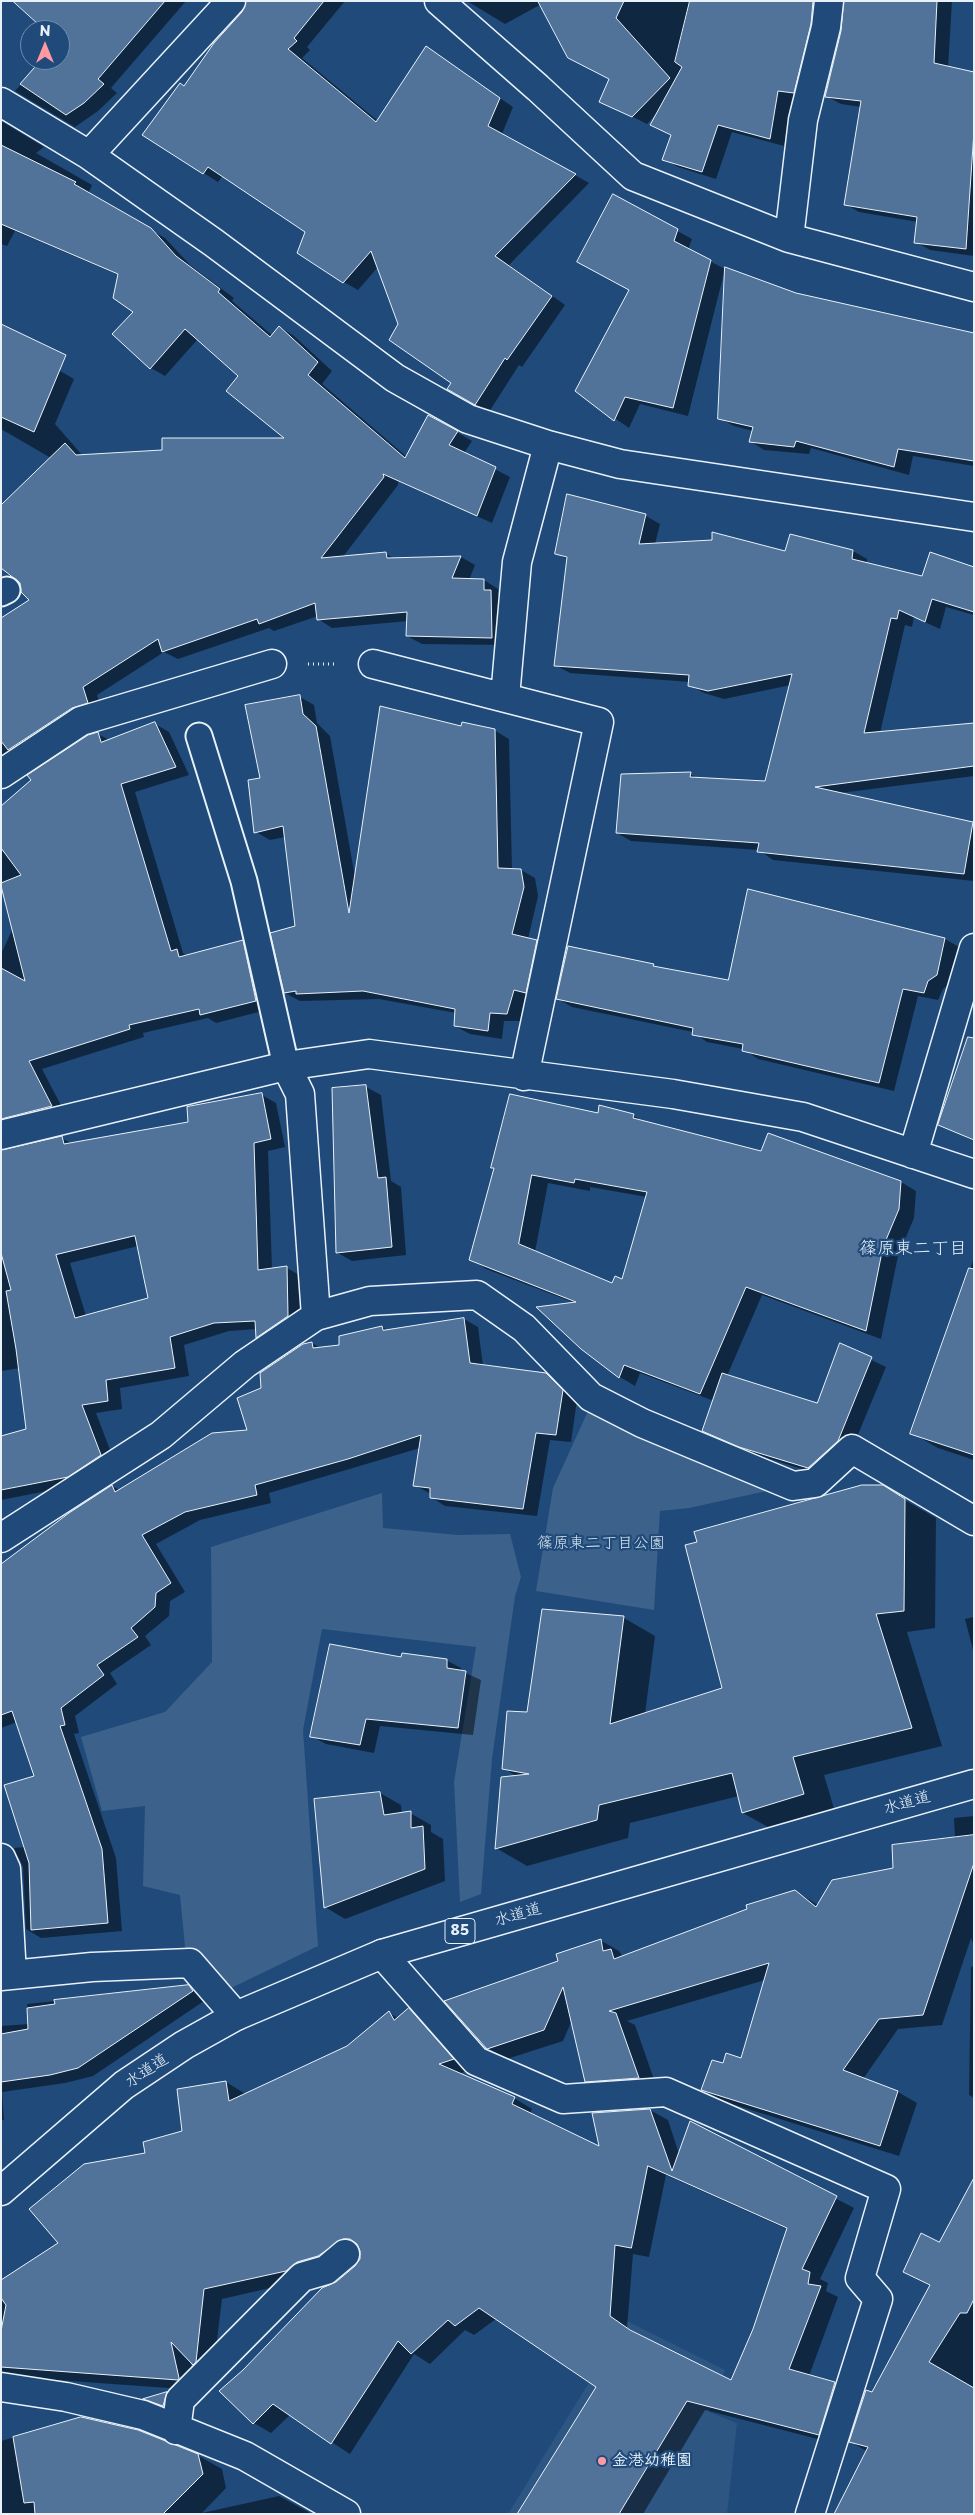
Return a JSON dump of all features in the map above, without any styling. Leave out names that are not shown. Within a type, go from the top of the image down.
[{"type":"street","points":[[89,155],[231,1]]},
{"type":"street","points":[[439,1],[538,88],[633,176],[789,238],[974,287]]},
{"type":"street","points":[[789,238],[803,120],[826,27],[828,1]]},
{"type":"street","points":[[1,102],[89,155],[214,243],[395,378],[468,419],[548,446],[620,464],[974,517]]},
{"type":"street","points":[[505,697],[516,562],[548,446]]},
{"type":"street","points":[[1,774],[81,721],[272,664]]},
{"type":"street","points":[[373,664],[600,722],[524,1076]]},
{"type":"street","points":[[913,1154],[974,948]]},
{"type":"street","points":[[1,1136],[286,1066],[369,1054],[524,1076],[673,1094],[803,1117],[974,1174]]},
{"type":"street","points":[[286,1066],[300,1094],[316,1316]]},
{"type":"street","points":[[1,1538],[161,1435],[245,1364],[316,1316],[370,1301],[477,1295],[524,1328],[591,1397],[642,1423],[794,1486],[815,1483],[852,1450],[974,1521]]},
{"type":"street","name":"水道道","points":[[1,2191],[124,2085],[184,2045],[236,2016],[382,1954],[974,1784]]},
{"type":"street","points":[[1,1858],[6,1869],[7,1975],[92,1967],[190,1964],[236,2016]]},
{"type":"street","points":[[382,1954],[476,2061],[563,2099],[666,2092],[886,2189],[860,2278],[878,2299],[810,2514]]},
{"type":"street","points":[[176,2430],[180,2400],[302,2277],[326,2270],[345,2254]]},
{"type":"street","points":[[1,2387],[66,2397],[133,2413],[245,2456],[343,2513]]},
{"type":"lane","points":[[199,736],[244,881],[286,1066]]},
{"type":"path","points":[[272,664],[373,664]]},
{"type":"shaded area","points":[[627,2321],[725,2370],[709,2412],[737,2423],[727,2514],[508,2514]]},
{"type":"green space","name":"篠原東二丁目公園","points":[[588,1411],[717,1471],[771,1490],[689,1508],[660,1511],[654,1610],[536,1591],[553,1488]]},
{"type":"green space","points":[[382,1493],[383,1528],[458,1535],[510,1534],[521,1577],[515,1596],[492,1759],[481,1894],[460,1902],[454,1782],[476,1647],[322,1629],[303,1730],[318,1946],[227,1990],[185,1947],[180,1895],[143,1886],[145,1806],[102,1811],[81,1737],[165,1712],[212,1662],[211,1547]]},
{"type":"building","points":[[13,1],[165,1],[98,79],[104,84],[84,103],[66,115],[20,84],[32,70],[70,70],[70,20],[34,20]]},
{"type":"building","points":[[246,1],[324,1],[294,38],[297,41],[288,49],[376,122],[426,46],[500,98],[488,126],[576,174],[495,256],[552,296],[507,360],[505,358],[475,405],[447,389],[451,383],[389,340],[398,324],[371,251],[343,283],[297,253],[305,232],[208,167],[203,174],[142,135],[180,83],[184,86],[214,43],[242,12]]},
{"type":"building","points":[[538,1],[624,1],[616,18],[670,78],[632,117],[599,102],[609,79],[568,58]]},
{"type":"building","points":[[690,1],[813,1],[811,24],[794,93],[778,91],[770,139],[718,125],[702,172],[662,160],[671,135],[650,125],[682,67],[675,62]]},
{"type":"building","points":[[844,1],[937,1],[934,63],[974,72],[974,131],[966,249],[914,243],[917,217],[844,205],[861,101],[825,97],[841,31]]},
{"type":"building","points":[[1,145],[76,182],[74,184],[151,228],[176,256],[220,289],[218,292],[270,337],[279,326],[318,362],[308,375],[405,458],[428,415],[458,431],[449,445],[496,467],[477,516],[383,474],[384,477],[321,558],[386,552],[387,558],[461,556],[452,578],[484,579],[484,590],[491,590],[492,638],[406,636],[407,612],[317,620],[315,603],[259,624],[257,619],[162,652],[158,639],[83,687],[88,703],[72,708],[8,750],[1,741],[1,618],[29,600],[21,592],[20,583],[1,568],[1,505],[65,443],[76,455],[162,450],[162,438],[284,438],[226,391],[238,376],[185,329],[150,369],[112,334],[133,312],[113,298],[118,274],[1,224]]},
{"type":"building","points":[[613,194],[678,229],[674,241],[711,260],[673,408],[625,397],[614,421],[575,391],[629,290],[577,262]]},
{"type":"building","points":[[725,267],[796,293],[974,333],[974,461],[898,449],[894,467],[796,441],[794,447],[749,442],[753,427],[718,419]]},
{"type":"building","points":[[1,324],[66,355],[34,432],[1,417]]},
{"type":"building","points":[[567,494],[646,514],[639,544],[712,540],[712,532],[785,551],[790,534],[853,550],[852,559],[922,576],[930,552],[974,567],[974,612],[932,599],[925,622],[899,610],[897,619],[891,618],[864,733],[974,723],[974,766],[815,787],[973,822],[964,874],[757,852],[759,843],[616,833],[621,774],[691,772],[690,777],[765,781],[792,674],[708,691],[688,686],[689,675],[554,666],[567,557],[555,554]]},
{"type":"building","points":[[300,695],[303,714],[316,726],[349,913],[380,706],[461,726],[462,722],[495,729],[498,868],[521,869],[524,887],[512,934],[537,940],[526,993],[514,990],[507,1014],[490,1013],[488,1031],[454,1026],[455,1009],[363,991],[296,994],[296,991],[284,993],[270,933],[295,926],[283,826],[254,833],[248,780],[260,778],[245,705]]},
{"type":"building","points":[[155,722],[176,767],[121,784],[171,951],[177,949],[179,957],[243,940],[256,1001],[200,1015],[199,1009],[129,1025],[130,1029],[29,1061],[52,1106],[1,1119],[1,968],[25,981],[1,886],[1,883],[21,875],[1,848],[1,806],[31,780],[27,775],[88,735],[98,732],[101,742]]},
{"type":"building","points":[[748,889],[945,938],[937,975],[928,981],[924,993],[903,989],[879,1083],[742,1051],[743,1044],[692,1035],[693,1028],[556,999],[568,946],[654,964],[653,966],[728,980]]},
{"type":"building","points":[[968,1037],[974,1038],[974,1140],[938,1125]]},
{"type":"building","points":[[366,1085],[378,1178],[386,1177],[392,1247],[336,1253],[332,1088]]},
{"type":"building","points":[[262,1093],[271,1139],[254,1143],[258,1270],[287,1266],[288,1316],[256,1338],[255,1321],[214,1323],[170,1337],[175,1368],[106,1380],[108,1401],[82,1405],[101,1455],[68,1477],[1,1490],[1,1436],[26,1429],[16,1349],[6,1291],[11,1290],[1,1253],[1,1150],[62,1136],[64,1144],[188,1122],[187,1107]],"holes":[[[135,1236],[148,1298],[75,1318],[56,1255]]]},
{"type":"building","points":[[510,1094],[598,1113],[599,1105],[634,1114],[633,1118],[761,1151],[768,1133],[901,1181],[899,1209],[883,1247],[866,1331],[746,1287],[700,1394],[624,1365],[619,1378],[581,1349],[536,1307],[576,1302],[469,1260],[494,1168],[491,1168]],"holes":[[[532,1175],[574,1183],[575,1179],[647,1192],[622,1279],[615,1276],[612,1283],[519,1244]]]},
{"type":"building","points":[[969,1268],[974,1269],[974,1455],[910,1434]]},
{"type":"building","points":[[464,1318],[470,1363],[546,1373],[563,1390],[556,1435],[536,1433],[523,1509],[430,1498],[430,1488],[413,1486],[421,1435],[348,1459],[255,1485],[257,1495],[185,1512],[142,1535],[171,1583],[156,1593],[155,1607],[131,1628],[138,1637],[97,1665],[104,1675],[61,1708],[65,1725],[60,1726],[102,1849],[108,1923],[31,1930],[29,1863],[4,1785],[34,1776],[12,1711],[1,1715],[1,1564],[69,1513],[112,1485],[115,1492],[212,1433],[247,1430],[237,1398],[261,1388],[260,1373],[303,1344],[312,1342],[313,1348],[339,1345],[339,1336],[382,1326],[383,1330]]},
{"type":"building","points":[[840,1343],[872,1357],[838,1441],[808,1468],[739,1447],[702,1431],[722,1373],[817,1403]]},
{"type":"building","points":[[862,1485],[883,1485],[905,1499],[904,1611],[876,1614],[912,1728],[793,1757],[804,1794],[742,1813],[732,1773],[599,1805],[597,1820],[495,1849],[501,1777],[529,1774],[502,1769],[507,1711],[527,1712],[542,1609],[624,1616],[610,1724],[722,1688],[685,1545],[697,1542],[694,1532]]},
{"type":"building","points":[[330,1644],[401,1657],[402,1653],[447,1659],[447,1668],[466,1671],[458,1728],[366,1719],[360,1745],[310,1737]]},
{"type":"building","points":[[380,1792],[384,1815],[411,1811],[411,1828],[423,1826],[425,1869],[324,1908],[314,1799]]},
{"type":"building","points":[[974,1835],[974,1863],[923,2015],[879,2019],[843,2070],[898,2091],[880,2146],[701,2090],[712,2060],[723,2063],[726,2053],[741,2058],[769,1963],[609,2011],[616,2013],[639,2078],[585,2082],[563,1987],[544,2030],[487,2049],[444,2001],[558,1961],[556,1954],[601,1939],[603,1951],[611,1949],[614,1959],[747,1909],[746,1905],[795,1890],[816,1907],[832,1880],[893,1868],[892,1845]]},
{"type":"building","points":[[189,1985],[193,1991],[78,2068],[50,2075],[1,2082],[1,2034],[28,2029],[27,2008],[55,2004],[54,2000]]},
{"type":"building","points":[[409,2008],[454,2059],[439,2064],[515,2097],[512,2104],[599,2146],[592,2113],[650,2109],[672,2171],[690,2121],[837,2196],[802,2269],[810,2272],[808,2284],[821,2286],[789,2369],[835,2382],[819,2435],[687,2401],[619,2514],[517,2514],[596,2387],[479,2308],[455,2326],[448,2320],[411,2354],[398,2341],[331,2444],[273,2404],[253,2424],[219,2391],[243,2370],[322,2288],[336,2282],[355,2266],[360,2259],[360,2251],[357,2244],[350,2239],[343,2239],[318,2256],[297,2262],[286,2271],[204,2289],[196,2362],[193,2365],[171,2342],[178,2380],[1,2367],[1,2331],[6,2305],[1,2298],[1,2280],[58,2243],[29,2209],[84,2164],[145,2153],[143,2142],[182,2131],[177,2089],[226,2081],[229,2101],[347,2046],[389,2011],[394,2020]],"holes":[[[648,2166],[787,2228],[753,2329],[731,2380],[630,2330],[610,2316],[615,2245],[631,2248]]]},
{"type":"building","points":[[974,2178],[974,2299],[967,2313],[960,2313],[929,2362],[974,2388],[974,2514],[834,2514],[868,2447],[849,2442],[866,2390],[872,2392],[930,2285],[903,2272],[921,2233],[939,2242]]},
{"type":"building","points":[[167,2392],[163,2406],[143,2399]]},
{"type":"building","points":[[81,2417],[138,2430],[198,2454],[203,2474],[163,2514],[35,2514],[34,2502],[24,2503],[13,2437]]},
{"type":"place","name":"金港幼稚園","points":[[602,2461]]},
{"type":"district","name":"篠原東二丁目","points":[[913,1249]]}]
